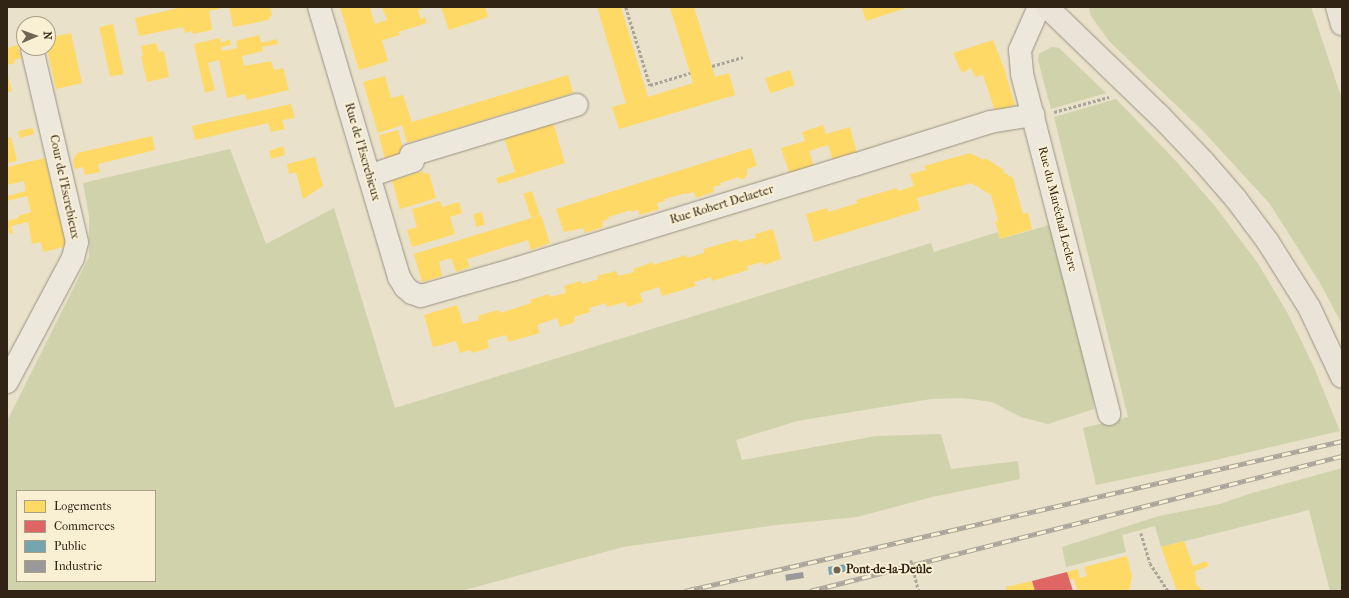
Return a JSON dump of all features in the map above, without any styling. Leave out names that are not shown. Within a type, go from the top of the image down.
[{"type":"main road","points":[[1048,7],[1166,122],[1236,199],[1268,242],[1309,307],[1342,376]]},
{"type":"main road","points":[[1336,7],[1342,24]]},
{"type":"street","name":"Rue de l'Escrebieux","points":[[319,7],[399,277],[405,287],[412,293]]},
{"type":"street","name":"Rue du Maréchal Leclerc","points":[[1039,7],[1020,50],[1022,74],[1109,414]]},
{"type":"street","name":"Cour de l'Escrebieux","points":[[7,382],[74,258],[77,242],[34,56]]},
{"type":"street","points":[[369,176],[413,161],[411,155],[577,105]]},
{"type":"street","name":"Rue Robert Delaeter","points":[[412,293],[421,296],[431,294],[990,122],[1033,115]]},
{"type":"path","points":[[626,7],[650,85],[690,73]]},
{"type":"path","points":[[712,66],[743,57]]},
{"type":"path","points":[[1033,115],[1046,115],[1110,97]]},
{"type":"path","points":[[1141,533],[1150,563],[1168,591]]},
{"type":"path","points":[[911,560],[919,591]]},
{"type":"green space","points":[[1089,7],[1311,7],[1342,99],[1342,324],[1320,283],[1270,204],[1202,130],[1109,41],[1091,16]]},
{"type":"green space","points":[[1052,47],[1059,48],[1106,93],[1051,109],[1038,60],[1039,54]]},
{"type":"green space","points":[[1116,99],[1174,159],[1214,205],[1257,262],[1287,312],[1313,365],[1340,431],[1207,462],[1096,485],[1083,428],[1128,417],[1054,117]]},
{"type":"green space","points":[[230,149],[266,244],[334,208],[395,408],[931,243],[934,252],[998,232],[1000,239],[1053,224],[1091,374],[1094,409],[1048,424],[1021,417],[992,402],[963,398],[931,399],[797,421],[736,440],[742,460],[876,436],[941,434],[951,469],[1018,461],[1020,479],[932,497],[857,517],[776,525],[623,547],[461,591],[7,591],[7,421],[89,257],[89,216],[83,183]]},
{"type":"green space","points":[[1342,468],[1342,591],[1330,591],[1309,510],[1161,547],[1155,526],[1122,535],[1126,552],[1066,567],[1062,547],[1159,516],[1220,504],[1252,493]]},
{"type":"building: Logements","points":[[183,7],[223,8],[209,11],[212,30],[193,34],[192,31],[185,33],[183,27],[139,36],[135,18]]},
{"type":"building: Logements","points":[[229,7],[270,7],[272,15],[268,20],[233,27]]},
{"type":"building: Logements","points":[[340,7],[375,7],[370,9],[375,24],[387,20],[382,7],[422,7],[422,9],[418,10],[421,19],[425,17],[427,23],[398,32],[400,35],[382,40],[388,61],[359,70]]},
{"type":"building: Logements","points":[[441,7],[485,7],[488,17],[449,30]]},
{"type":"building: Logements","points":[[597,7],[621,7],[648,97],[693,83],[670,7],[694,7],[715,77],[729,73],[735,95],[619,129],[612,107],[626,103]]},
{"type":"building: Logements","points":[[862,7],[909,7],[866,21]]},
{"type":"building: Logements","points":[[113,24],[124,74],[110,77],[99,27]]},
{"type":"building: Logements","points":[[71,33],[82,83],[56,89],[49,56],[56,56],[56,36]]},
{"type":"building: Logements","points":[[259,35],[261,43],[277,39],[278,44],[262,47],[263,51],[242,56],[244,66],[271,61],[274,70],[283,68],[289,90],[247,100],[245,94],[227,98],[219,60],[208,63],[215,90],[205,93],[194,44],[220,38],[221,43],[230,39],[231,45],[221,47],[222,51],[237,48],[236,41]]},
{"type":"building: Logements","points":[[993,40],[1004,68],[1015,105],[995,111],[983,75],[975,77],[971,68],[962,73],[953,53]]},
{"type":"building: Logements","points":[[156,43],[159,52],[164,51],[169,77],[147,82],[141,56],[143,56],[141,46]]},
{"type":"building: Logements","points":[[16,46],[16,56],[21,56],[21,58],[14,60],[15,63],[7,65],[7,48]]},
{"type":"building: Logements","points":[[790,70],[795,85],[770,93],[765,78]]},
{"type":"building: Logements","points":[[7,72],[12,91],[7,92]]},
{"type":"building: Logements","points":[[568,75],[573,93],[407,143],[402,125],[378,133],[363,82],[385,76],[391,98],[403,95],[412,122]]},
{"type":"building: Logements","points":[[291,104],[295,118],[282,120],[285,129],[271,132],[268,123],[195,140],[192,126]]},
{"type":"building: Logements","points":[[553,122],[565,163],[498,184],[496,178],[515,172],[504,137]]},
{"type":"building: Logements","points":[[823,125],[826,134],[850,127],[857,154],[833,161],[828,145],[809,151],[814,167],[790,175],[781,148],[805,141],[802,132]]},
{"type":"building: Logements","points":[[33,128],[34,134],[20,138],[18,131]]},
{"type":"building: Logements","points":[[398,130],[405,157],[386,162],[379,135]]},
{"type":"building: Logements","points":[[152,136],[155,150],[98,164],[100,172],[85,175],[83,167],[75,169],[73,160],[77,153]]},
{"type":"building: Logements","points":[[11,137],[17,161],[7,163],[7,138]]},
{"type":"building: Logements","points":[[283,146],[285,155],[271,159],[269,151]]},
{"type":"building: Logements","points":[[751,148],[757,166],[747,169],[747,175],[744,179],[740,179],[739,177],[720,183],[721,185],[713,187],[714,192],[696,198],[694,192],[664,199],[665,201],[657,203],[659,209],[640,215],[638,210],[631,212],[631,210],[608,217],[609,219],[602,221],[603,227],[585,233],[583,228],[564,232],[556,209]]},
{"type":"building: Logements","points":[[970,153],[984,160],[985,158],[1004,170],[1003,172],[1013,178],[1023,214],[1028,212],[1032,229],[1000,239],[995,221],[998,221],[991,195],[971,183],[917,198],[920,210],[814,242],[806,214],[827,208],[828,212],[858,203],[856,200],[897,188],[898,191],[914,186],[910,174],[926,170],[924,166]]},
{"type":"building: Logements","points":[[315,157],[323,186],[303,199],[296,172],[289,174],[287,164]]},
{"type":"building: Logements","points":[[45,158],[67,246],[43,252],[41,242],[32,244],[28,222],[11,226],[13,233],[9,234],[7,221],[31,212],[27,196],[7,201],[7,196],[26,191],[24,181],[7,185],[7,167]]},
{"type":"building: Logements","points":[[423,171],[424,174],[429,173],[436,198],[400,209],[392,180]]},
{"type":"building: Logements","points":[[532,191],[540,215],[531,218],[523,194]]},
{"type":"building: Logements","points":[[440,201],[442,207],[459,202],[462,213],[450,217],[455,234],[412,247],[407,230],[417,227],[412,209]]},
{"type":"building: Logements","points":[[482,212],[485,225],[476,227],[473,214]]},
{"type":"building: Logements","points":[[541,215],[550,243],[531,250],[528,240],[467,259],[470,267],[456,272],[451,258],[439,262],[442,276],[422,282],[414,254]]},
{"type":"building: Logements","points":[[773,229],[781,259],[764,265],[763,262],[747,266],[748,270],[712,281],[711,277],[694,282],[696,286],[662,296],[659,287],[640,293],[643,302],[627,307],[625,302],[607,307],[606,303],[589,308],[590,312],[574,317],[575,322],[560,327],[557,318],[537,325],[540,333],[508,342],[506,335],[487,340],[489,348],[472,353],[470,350],[460,353],[456,341],[433,347],[424,315],[457,305],[463,324],[479,320],[478,316],[487,313],[499,310],[500,313],[531,303],[530,300],[539,297],[549,294],[550,297],[566,293],[564,286],[581,281],[582,284],[599,279],[597,276],[616,271],[618,276],[634,272],[633,269],[653,262],[653,265],[686,255],[687,258],[704,253],[704,249],[738,239],[738,242],[756,238],[755,234]]},
{"type":"building: Logements","points":[[1184,541],[1193,566],[1206,561],[1209,566],[1195,571],[1196,584],[1203,591],[1177,591],[1161,547]]},
{"type":"building: Logements","points":[[1127,556],[1132,576],[1129,591],[1078,591],[1074,579],[1069,580],[1067,572],[1078,569],[1080,578],[1087,576],[1084,567]]},
{"type":"building: Logements","points":[[1032,581],[1035,591],[1007,591],[1006,587]]},
{"type":"building: Commerces","points":[[1067,572],[1073,591],[1035,591],[1032,581]]},
{"type":"building: Public","points":[[846,564],[848,571],[829,575],[828,567]]},
{"type":"building: Industrie","points":[[803,572],[804,578],[786,581],[785,575]]},
{"type":"railway","points":[[685,591],[1342,441]]},
{"type":"railway","points":[[810,591],[1342,456]]},
{"type":"place","name":"Pont-de-la-Deûle","points":[[837,570]]}]
